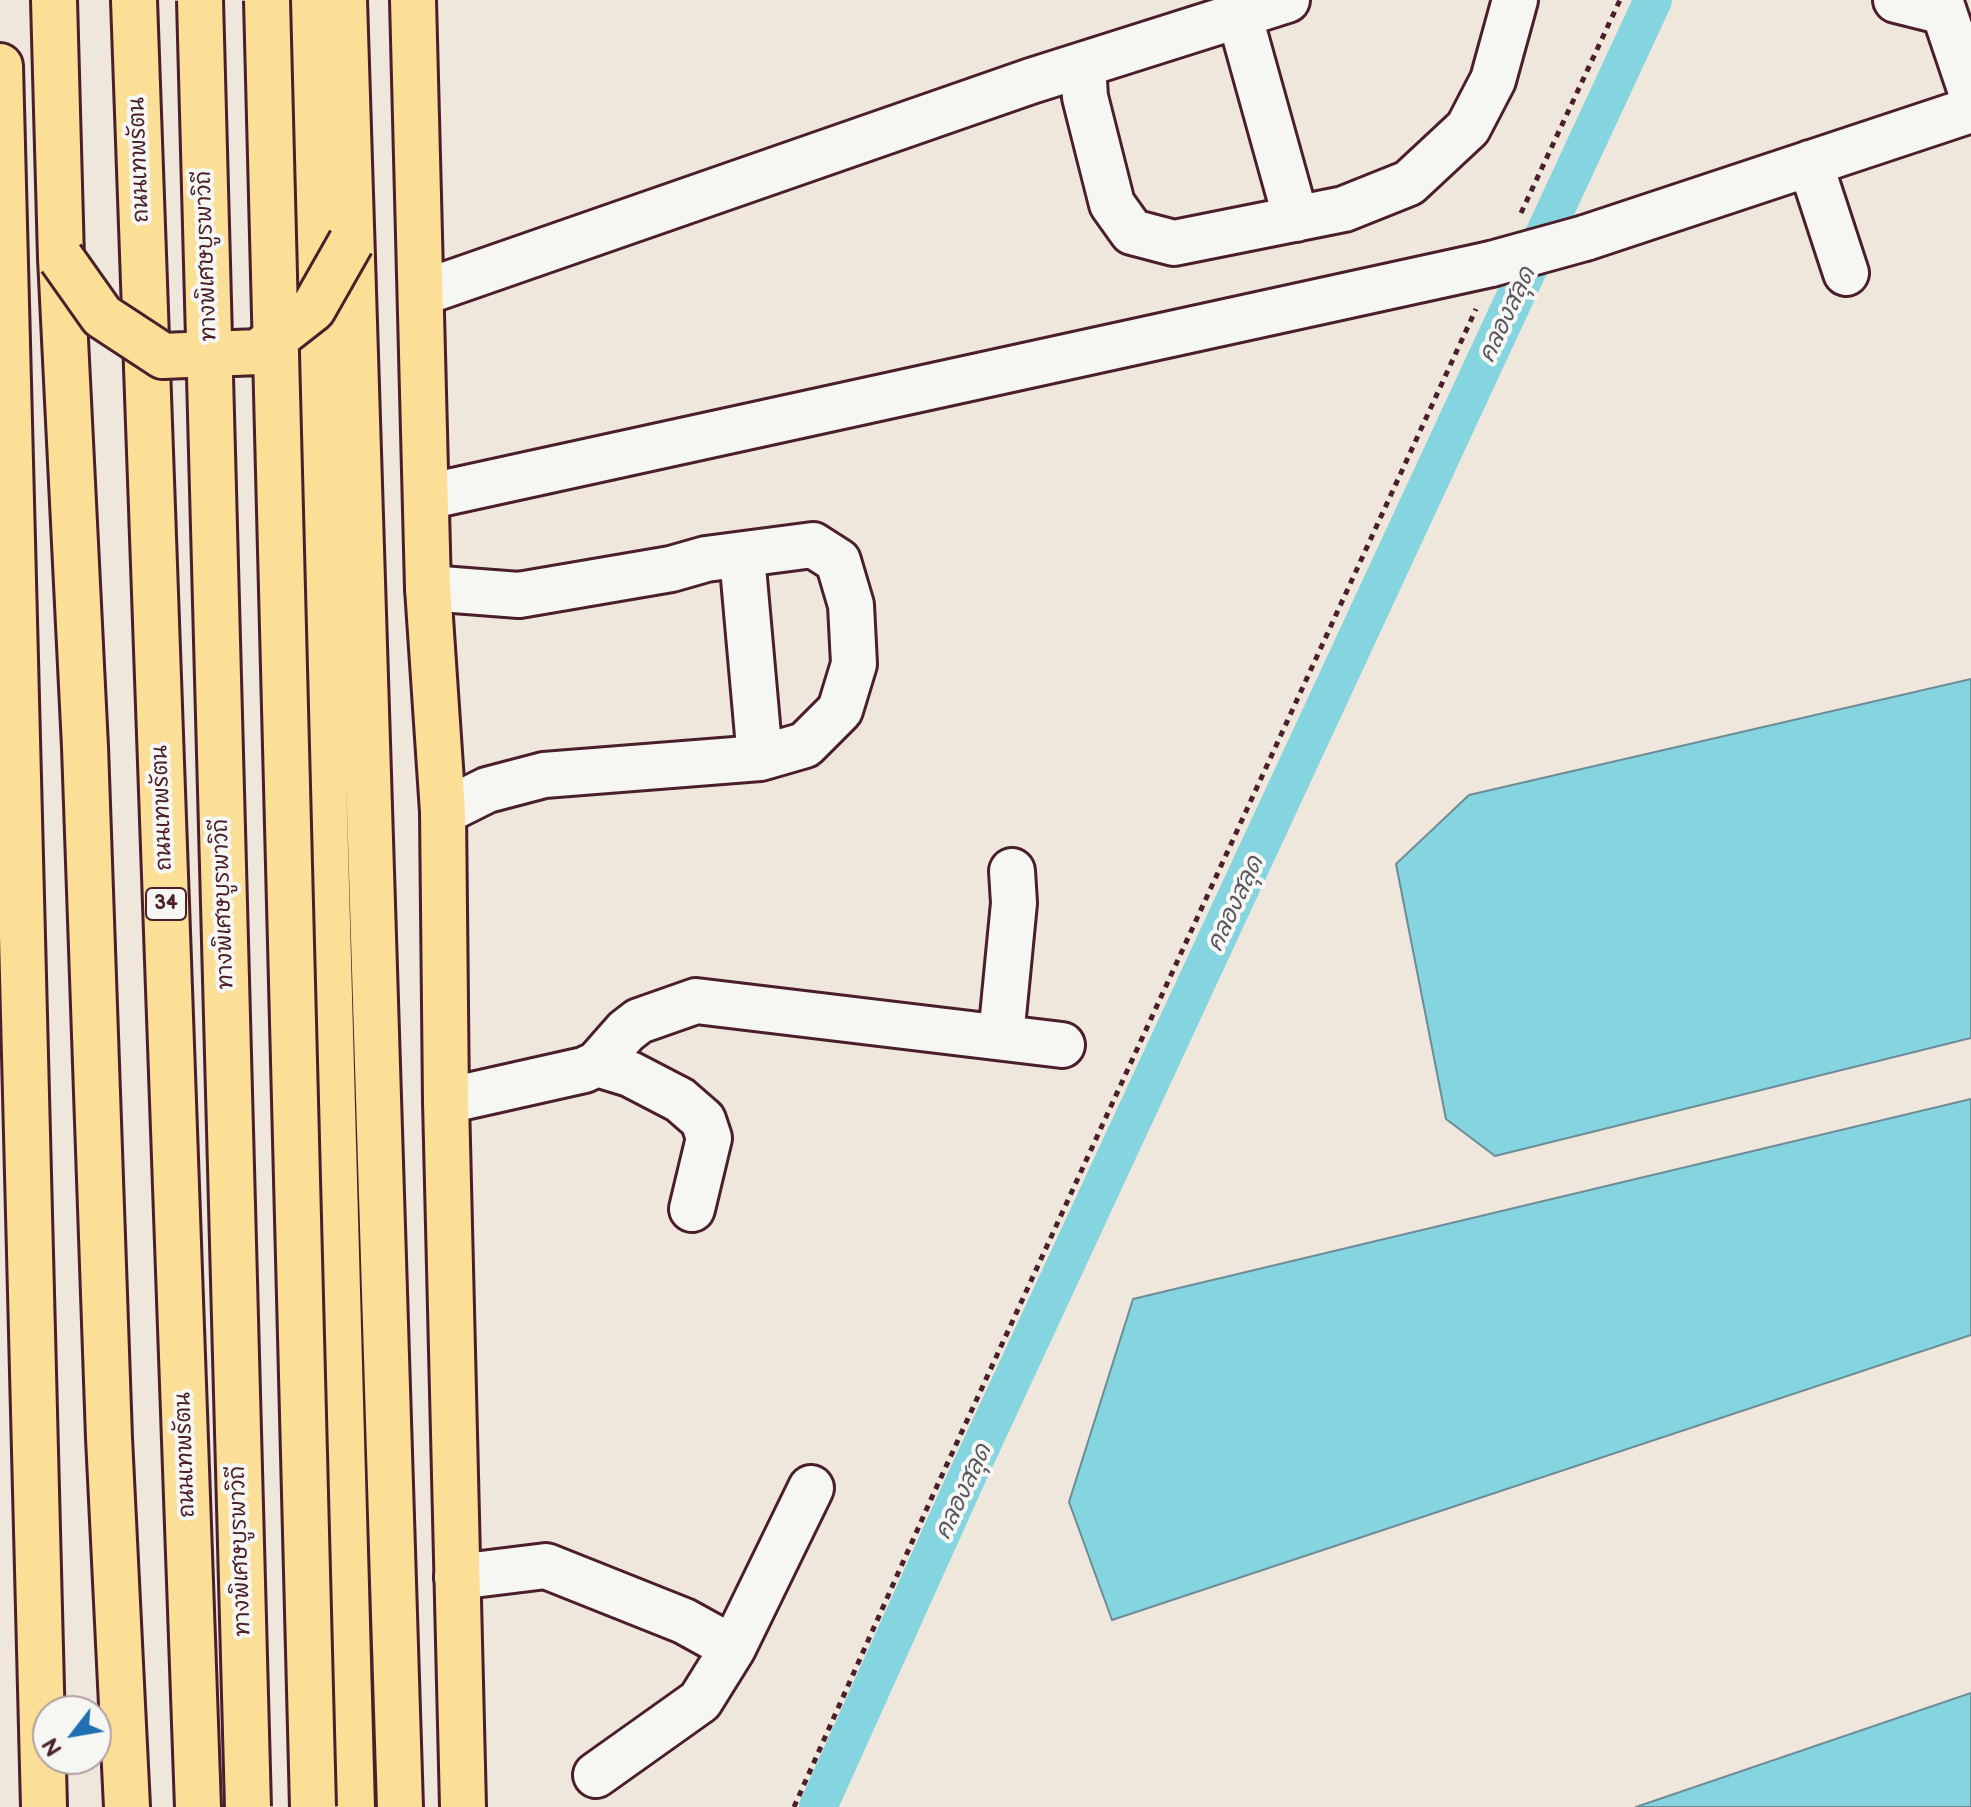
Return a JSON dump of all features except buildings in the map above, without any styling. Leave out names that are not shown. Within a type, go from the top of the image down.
[{"type":"main road","points":[[54,0],[61,258],[85,747],[109,1438],[127,1807]]},
{"type":"main road","name":"ถนนเทพรัตน","points":[[134,0],[198,1807]]},
{"type":"main road","name":"ทางพิเศษบูรพาวิถี","points":[[200,0],[248,1807]]},
{"type":"main road","points":[[267,0],[313,1807]]},
{"type":"main road","points":[[303,0],[352,1807]]},
{"type":"main road","points":[[344,0],[400,1807]]},
{"type":"main road","points":[[413,0],[428,588],[443,812],[446,1101],[463,1807]]},
{"type":"main road","points":[[0,66],[10,823],[44,1807]]},
{"type":"main road","points":[[61,258],[102,316],[163,356],[258,352],[313,309],[351,242]]},
{"type":"street","points":[[422,293],[1083,65],[1287,0]]},
{"type":"street","points":[[1083,65],[1085,97],[1112,204],[1132,232],[1174,243],[1344,209],[1409,183],[1468,128],[1493,80],[1515,0]]},
{"type":"street","points":[[1896,0],[1942,6],[1971,92]]},
{"type":"street","points":[[1239,14],[1296,219]]},
{"type":"street","points":[[426,497],[1491,264],[1585,238],[1971,110]]},
{"type":"street","points":[[1810,163],[1846,273]]},
{"type":"street","points":[[428,588],[519,595],[671,569],[706,559],[813,545],[838,561],[851,605],[854,664],[840,710],[805,745],[760,758],[544,775],[487,790],[443,812]]},
{"type":"street","points":[[742,556],[760,758]]},
{"type":"street","points":[[1001,1037],[1014,903],[1012,871]]},
{"type":"street","points":[[446,1101],[584,1070],[597,1064],[639,1021],[696,1001],[1062,1045]]},
{"type":"street","points":[[597,1064],[630,1074],[680,1100],[703,1120],[709,1138],[692,1209]]},
{"type":"street","points":[[596,1775],[700,1701],[733,1648],[811,1488]]},
{"type":"street","points":[[457,1577],[546,1566],[684,1621],[733,1648]]},
{"type":"path","points":[[1519,218],[1620,0]]},
{"type":"path","points":[[794,1807],[1479,305]]},
{"type":"water","points":[[1971,679],[1971,1038],[1495,1156],[1446,1119],[1396,864],[1469,795]]},
{"type":"water","points":[[1971,1099],[1971,1335],[1112,1620],[1069,1502],[1133,1299]]},
{"type":"water","points":[[1971,1693],[1971,1807],[1636,1807]]},
{"type":"waterway","name":"คลองสลุด","points":[[818,1807],[965,1481],[1653,0]]}]
